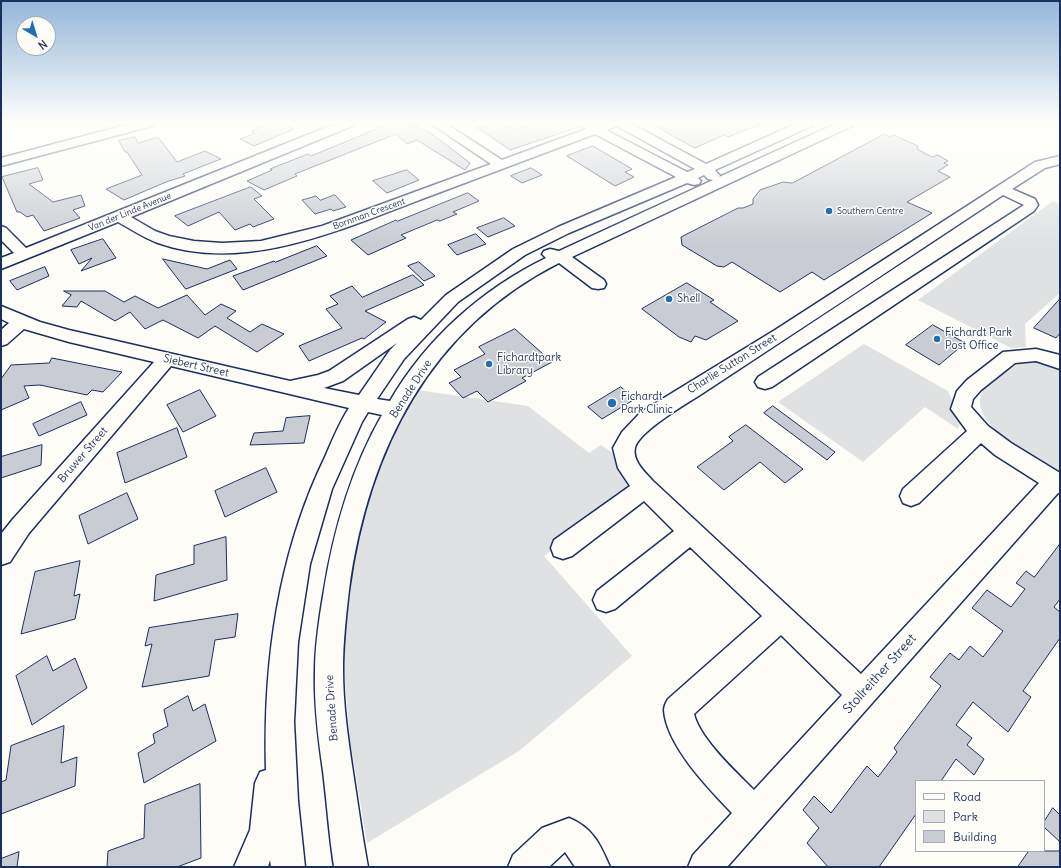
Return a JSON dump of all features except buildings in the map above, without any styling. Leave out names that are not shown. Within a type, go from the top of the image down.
[{"type":"street","name":"Van der Linde Avenue","points":[[1,264],[248,164]]},
{"type":"street","name":"Bornman Crescent","points":[[119,216],[150,234],[165,240],[194,246],[222,248],[261,246],[327,229],[504,164]]},
{"type":"street","points":[[628,203],[658,183],[661,177],[660,170],[651,164]]},
{"type":"street","points":[[668,164],[702,177]]},
{"type":"street","points":[[685,164],[702,177]]},
{"type":"street","name":"Benade Drive","points":[[351,867],[330,720],[328,676],[332,623],[337,575],[355,500],[370,458],[395,410],[417,375],[454,332],[495,295],[525,275],[561,257],[725,164]]},
{"type":"street","name":"Benade Drive","points":[[288,867],[278,735],[279,699],[286,624],[305,532],[319,489],[361,404],[413,334],[439,310],[479,278],[518,252],[550,236],[628,203],[739,164]]},
{"type":"street","name":"Charlie Sutton Street","points":[[862,694],[646,488],[629,468],[624,448],[636,429],[648,418],[788,329],[993,193],[1042,164]]},
{"type":"street","points":[[764,382],[1029,208],[1031,205],[1030,202],[993,193],[838,282]]},
{"type":"street","points":[[561,257],[556,248],[562,237],[574,228],[603,214]]},
{"type":"street","points":[[1,231],[24,255]]},
{"type":"street","points":[[479,278],[520,256],[539,251],[561,257],[598,284],[568,271],[554,269],[525,275]]},
{"type":"street","points":[[288,387],[321,382],[336,376],[412,324],[439,310]]},
{"type":"street","name":"Siebert Street","points":[[1,312],[21,322],[167,359],[361,404],[395,410]]},
{"type":"street","points":[[1,340],[21,322]]},
{"type":"street","points":[[788,329],[809,353]]},
{"type":"street","points":[[1057,483],[1002,449],[981,432],[961,409],[964,396],[1010,357],[1026,354],[1036,355],[1060,362]]},
{"type":"street","name":"Bruwer Street","points":[[1,554],[21,526],[167,359]]},
{"type":"street","points":[[910,496],[981,432]]},
{"type":"street","name":"Stollreither Street","points":[[705,867],[1057,483]]},
{"type":"street","points":[[563,548],[646,488]]},
{"type":"street","points":[[606,600],[691,532]]},
{"type":"street","points":[[754,813],[699,751],[684,730],[679,719],[678,709],[781,617]]},
{"type":"street","points":[[251,867],[266,831],[279,699]]},
{"type":"street","points":[[525,867],[554,840],[569,834],[577,842],[593,867]]},
{"type":"green space","points":[[1053,201],[1060,204],[1060,293],[1025,324],[1026,347],[1011,348],[918,300]]},
{"type":"green space","points":[[864,344],[948,391],[961,421],[958,429],[925,407],[863,462],[778,402]]},
{"type":"green space","points":[[1031,359],[1060,365],[1060,474],[1006,440],[993,428],[984,416],[980,403],[983,390],[987,386],[1012,368]]},
{"type":"green space","points":[[417,390],[528,406],[589,453],[601,445],[626,462],[639,488],[544,556],[632,656],[519,751],[367,843],[350,740],[343,658],[351,575],[365,505],[389,440]]},
{"type":"place","name":"Southern Centre","points":[[829,211]]},
{"type":"place","name":"Shell","points":[[669,299]]},
{"type":"place","name":"Fichardt Park Post Office","points":[[937,339]]},
{"type":"place","name":"Fichardtpark Library","points":[[489,364]]},
{"type":"place","name":"Fichardt Park Clinic","points":[[612,403]]}]
